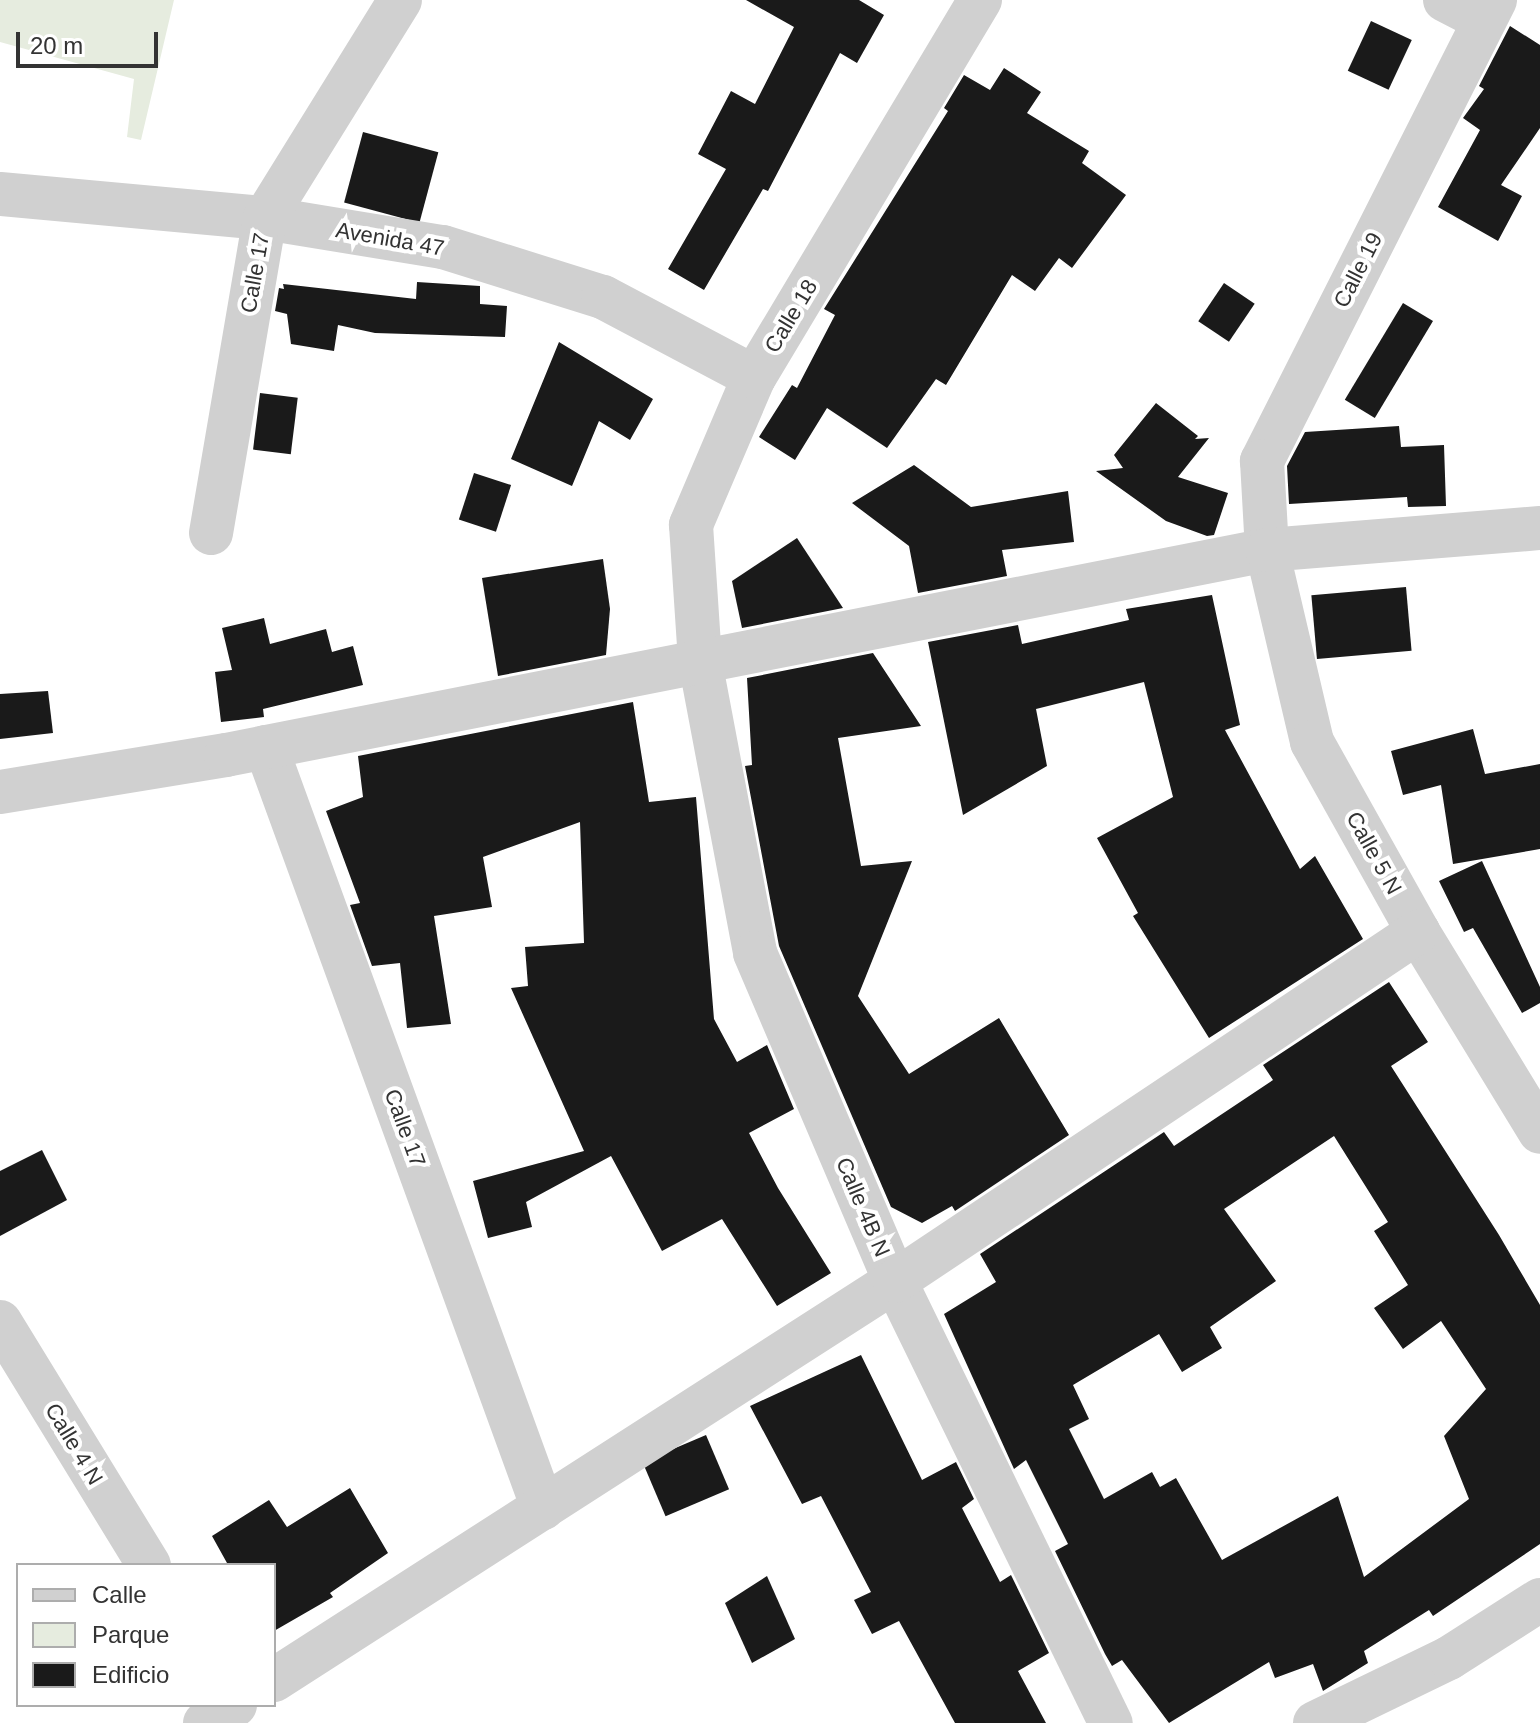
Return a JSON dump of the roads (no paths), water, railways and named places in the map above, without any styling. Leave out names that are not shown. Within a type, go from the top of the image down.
[{"type":"street","name":"Calle 17","points":[[211,533],[265,218],[400,0]]},
{"type":"street","name":"Calle 18","points":[[700,661],[691,525],[754,377],[980,0]]},
{"type":"street","points":[[1445,0],[1489,10]]},
{"type":"street","name":"Calle 19","points":[[1267,550],[1262,461],[1489,10]]},
{"type":"street","name":"Avenida 47","points":[[0,194],[265,218],[443,247],[603,297],[754,377]]},
{"type":"street","points":[[0,792],[266,747],[1267,550],[1540,528]]},
{"type":"street","name":"Calle 5 N","points":[[1267,550],[1312,742],[1418,932],[1540,1132]]},
{"type":"street","name":"Calle 4B N","points":[[700,661],[755,953],[895,1281],[1111,1723]]},
{"type":"street","name":"Calle 17","points":[[266,747],[543,1508]]},
{"type":"street","points":[[276,1679],[895,1281],[1418,932]]},
{"type":"street","name":"Calle 4 N","points":[[0,1322],[148,1563]]},
{"type":"street","points":[[1315,1723],[1449,1658],[1540,1600]]},
{"type":"street","points":[[205,1723],[232,1707]]}]
